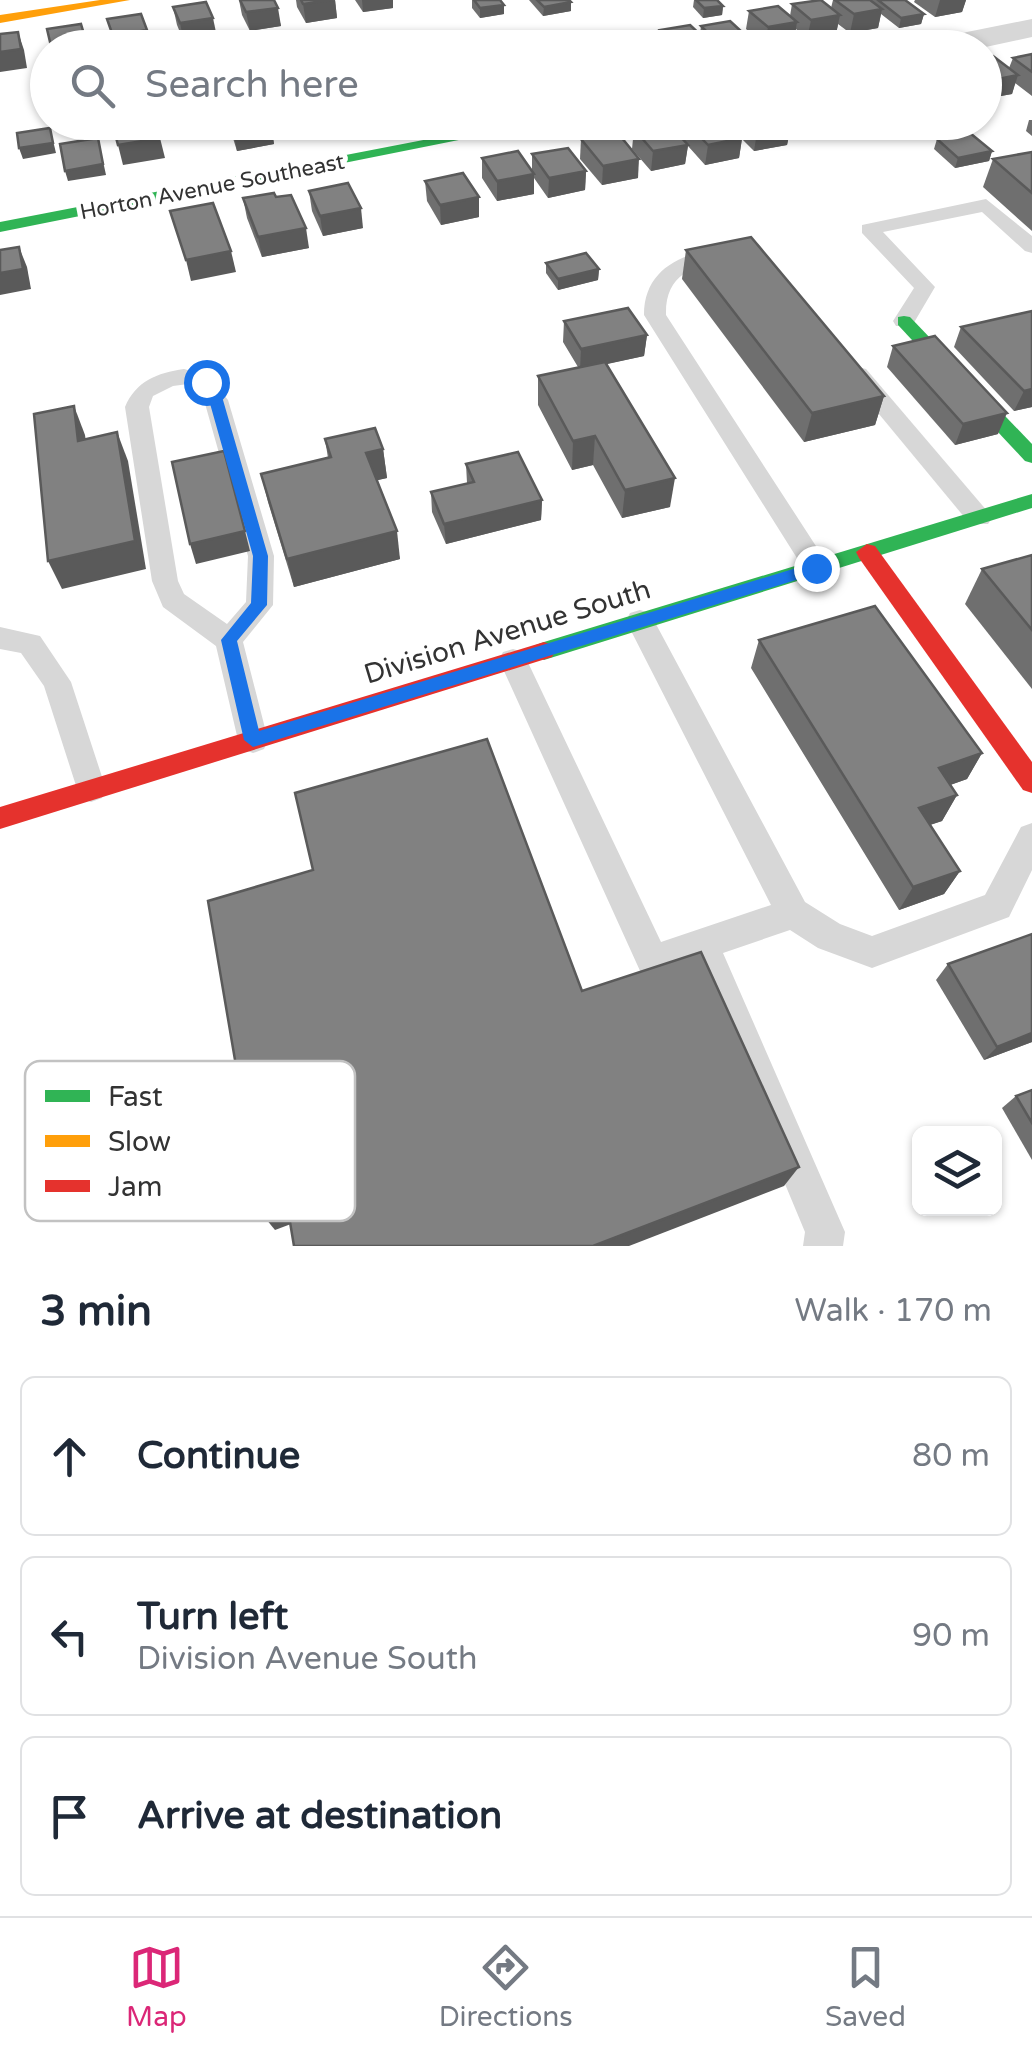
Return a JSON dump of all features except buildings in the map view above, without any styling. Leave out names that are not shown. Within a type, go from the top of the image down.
[{"type":"street","points":[[0,19],[124,0]]},
{"type":"street","points":[[1002,34],[1032,28]]},
{"type":"street","name":"Horton Avenue Southeast","points":[[0,227],[449,140]]},
{"type":"street","points":[[904,321],[1032,456]]},
{"type":"street","name":"Division Avenue South","points":[[0,818],[1032,501]]},
{"type":"street","points":[[868,552],[1032,782]]},
{"type":"lane","points":[[904,321],[925,287],[869,230],[986,205],[1032,246]]},
{"type":"lane","points":[[744,255],[722,253],[685,262],[662,280],[652,296],[655,315],[816,568]]},
{"type":"lane","points":[[839,350],[979,518]]},
{"type":"lane","points":[[229,640],[259,605],[261,556],[216,400],[198,376],[179,378],[143,392],[138,407],[166,581],[173,600],[229,640],[253,740]]},
{"type":"lane","points":[[640,622],[793,913],[830,937],[872,952],[997,906],[1032,837]]},
{"type":"lane","points":[[0,638],[30,644],[57,682],[92,789]]},
{"type":"lane","points":[[513,660],[653,960],[793,913]]},
{"type":"lane","points":[[702,944],[825,1232],[823,1246]]},
{"type":"traffic: fast","points":[[0,227],[449,140]]},
{"type":"traffic: fast","points":[[904,321],[1032,456]]},
{"type":"traffic: fast","points":[[544,651],[1032,501]]},
{"type":"traffic: slow","points":[[0,19],[124,0]]},
{"type":"traffic: jam","points":[[867,552],[1032,782]]},
{"type":"traffic: jam","points":[[0,818],[544,651]]},
{"type":"route","points":[[206,382],[216,400],[261,556],[259,605],[229,640],[253,740],[816,568]]}]
